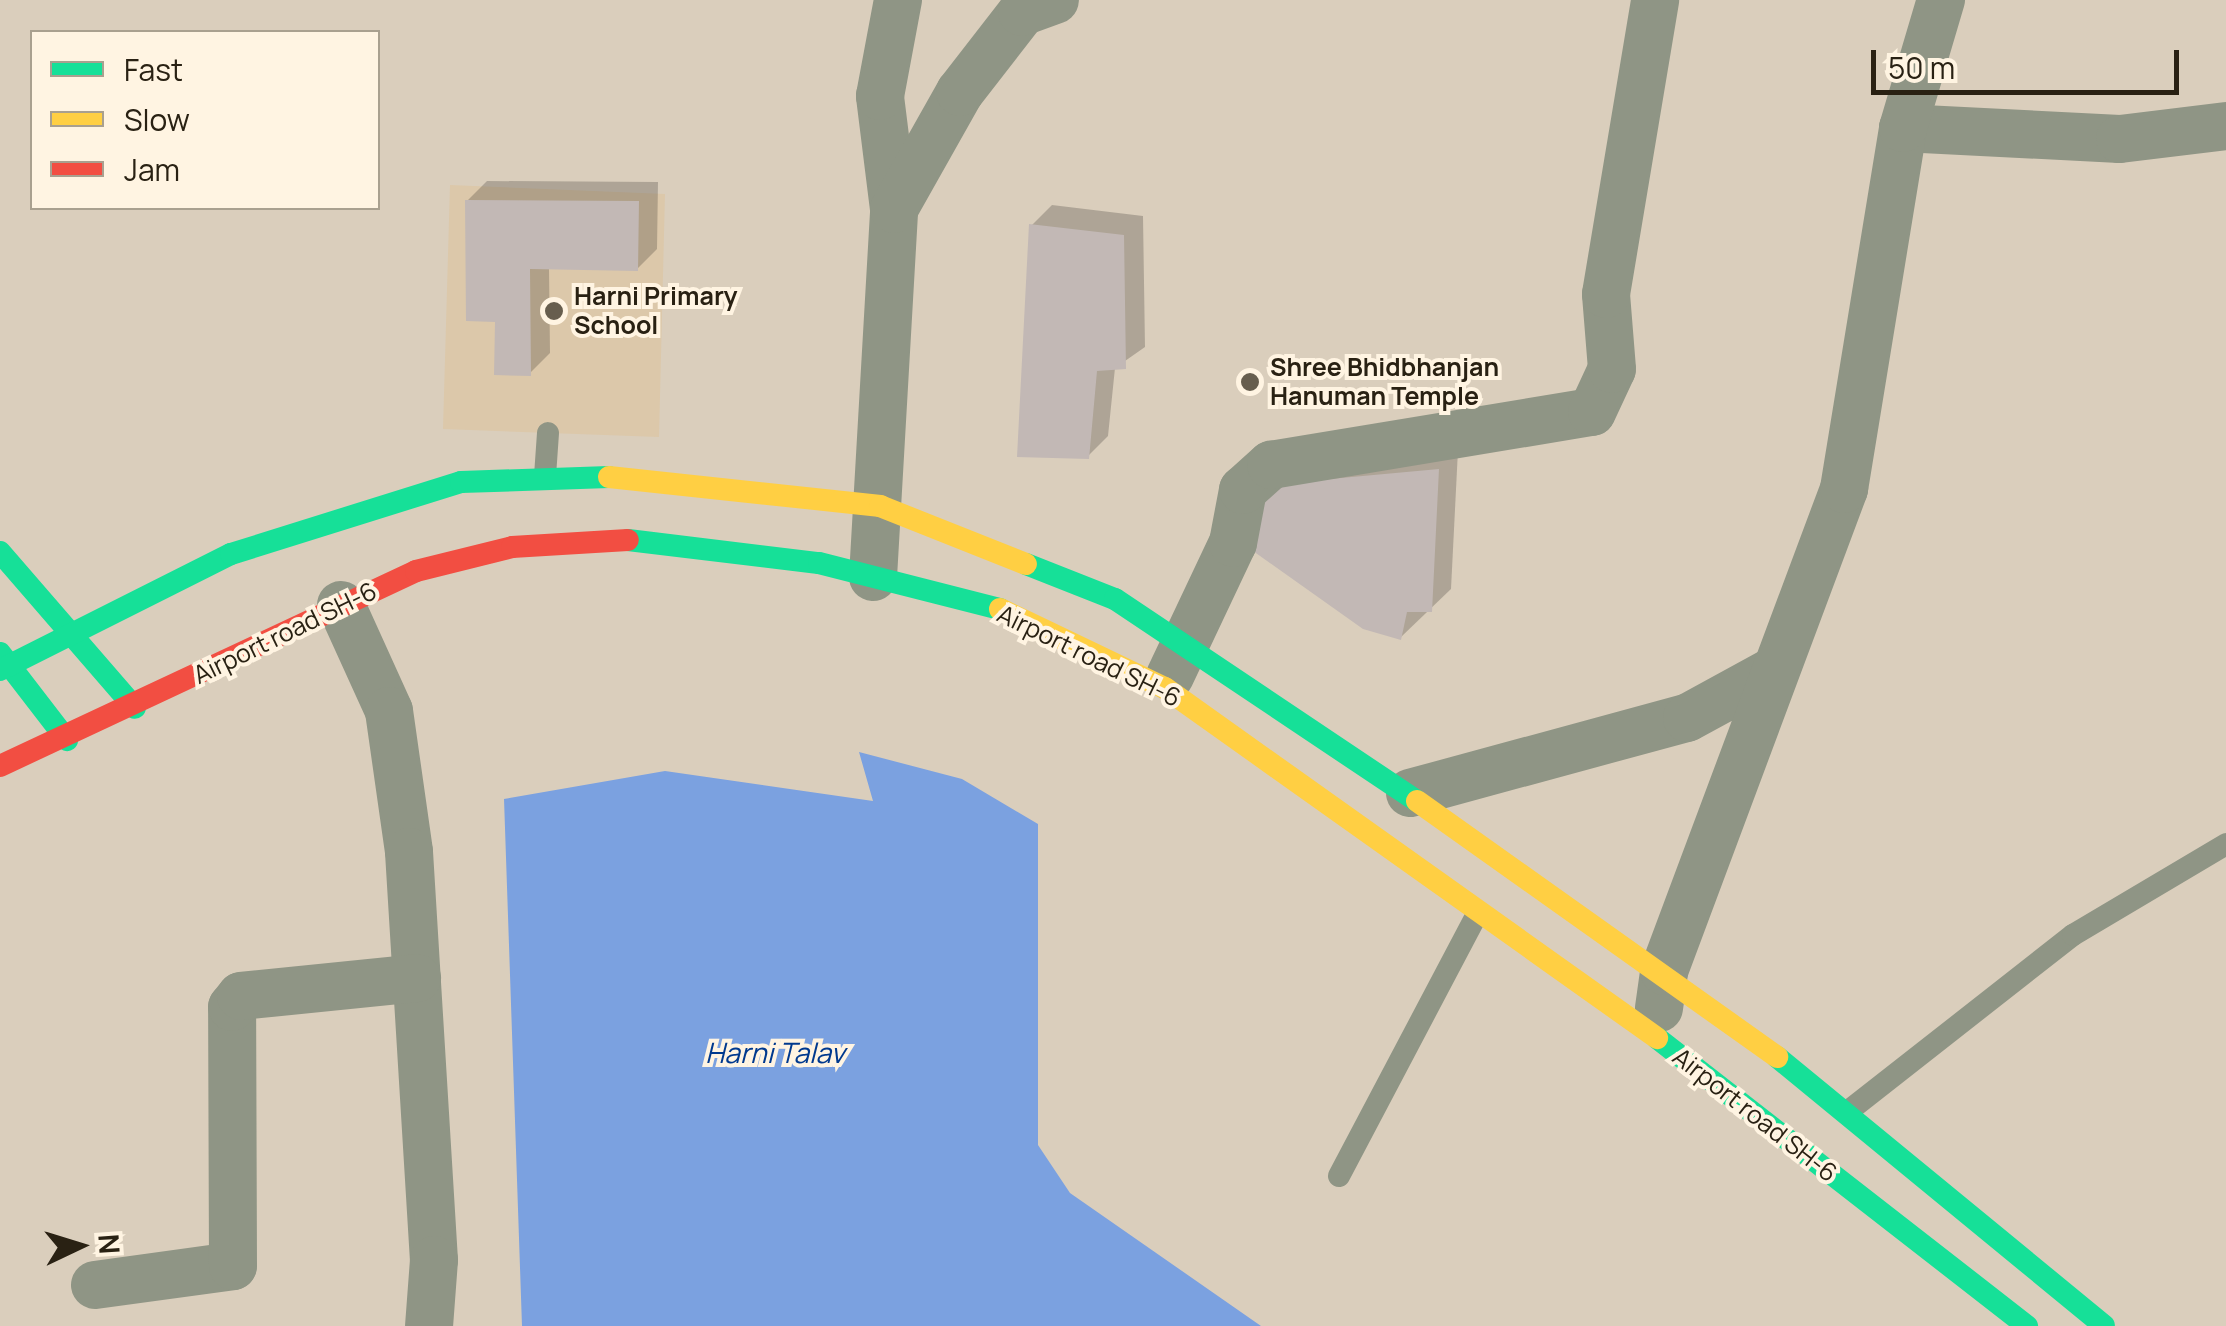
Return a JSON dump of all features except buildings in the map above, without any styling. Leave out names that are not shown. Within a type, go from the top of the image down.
[{"type":"main road","points":[[67,740],[4,663],[231,554],[461,482],[544,476],[880,506],[1115,599],[1184,641],[1664,971],[1851,1109],[2104,1326]]},
{"type":"main road","name":"Airport road SH-6","points":[[0,766],[135,708],[416,570],[512,547],[630,540],[873,577],[1003,610],[1165,688],[1656,1038],[2027,1326]]},
{"type":"main road","points":[[0,552],[76,629],[135,708]]},
{"type":"street","points":[[873,577],[880,506],[879,368],[894,209],[880,96],[898,0]]},
{"type":"street","points":[[894,209],[960,92],[1022,12],[1055,0]]},
{"type":"street","points":[[1165,688],[1233,543],[1243,490],[1271,465],[1592,412],[1612,369],[1606,294],[1655,0]]},
{"type":"street","points":[[1656,1038],[1664,971],[1844,489],[1902,128],[1942,0]]},
{"type":"street","points":[[1902,128],[2120,139],[2226,126]]},
{"type":"street","points":[[341,605],[389,711],[417,978],[434,1260],[428,1326]]},
{"type":"street","points":[[1410,793],[1687,718],[1775,670]]},
{"type":"street","points":[[95,1285],[234,1266],[232,1007],[240,996],[417,978]]},
{"type":"lane","points":[[544,476],[548,432]]},
{"type":"lane","points":[[1851,1109],[2073,934],[2226,844]]},
{"type":"lane","points":[[1339,1176],[1478,912]]},
{"type":"shaded area","name":"Harni Primary School","points":[[450,185],[665,194],[659,437],[443,429]]},
{"type":"water","name":"Harni Talav","points":[[859,752],[962,779],[1038,824],[1038,1145],[1070,1193],[1261,1326],[522,1326],[504,799],[665,771],[873,801]]},
{"type":"traffic: fast","points":[[0,670],[231,554],[461,482],[609,477]]},
{"type":"traffic: fast","points":[[628,540],[819,563],[1000,609]]},
{"type":"traffic: fast","points":[[0,552],[135,708]]},
{"type":"traffic: fast","points":[[1026,564],[1115,599],[1417,801]]},
{"type":"traffic: fast","points":[[0,653],[67,740]]},
{"type":"traffic: fast","points":[[1657,1038],[2027,1326]]},
{"type":"traffic: fast","points":[[1777,1057],[2104,1326]]},
{"type":"traffic: slow","points":[[609,477],[880,506],[1026,564]]},
{"type":"traffic: slow","points":[[1000,609],[1165,688],[1657,1038]]},
{"type":"traffic: slow","points":[[1417,801],[1777,1057]]},
{"type":"traffic: jam","points":[[0,766],[416,571],[512,547],[628,540]]},
{"type":"place","name":"Harni Primary School","points":[[554,311]]},
{"type":"place","name":"Shree Bhidbhanjan Hanuman Temple","points":[[1250,382]]}]
